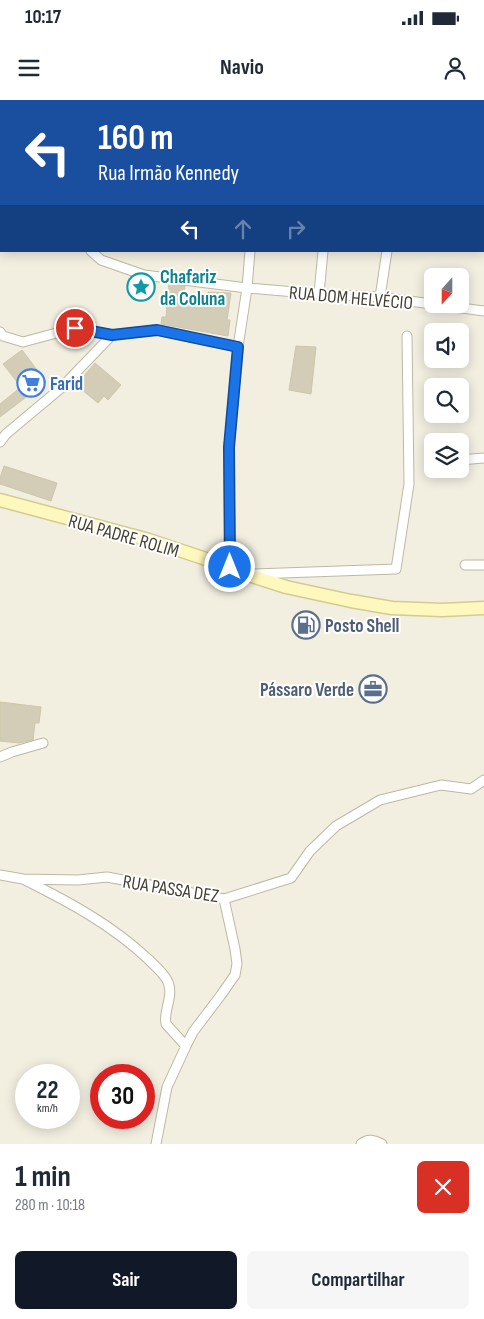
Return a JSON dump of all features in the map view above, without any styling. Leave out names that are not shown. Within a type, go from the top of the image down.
[{"type":"main road","name":"RUA PADRE ROLIM","points":[[0,500],[149,540],[286,587],[392,608],[442,610],[484,608]]},
{"type":"street","name":"RUA DOM HELVÉCIO","points":[[92,252],[101,260],[144,275],[247,288],[380,297],[484,312]]},
{"type":"street","points":[[230,567],[229,447],[238,347],[247,288],[250,252]]},
{"type":"street","points":[[319,294],[323,252]]},
{"type":"street","points":[[380,297],[387,252]]},
{"type":"street","points":[[0,332],[4,336],[24,342],[75,328],[112,335],[157,330],[238,347]]},
{"type":"street","points":[[0,442],[6,434],[61,388],[112,335]]},
{"type":"street","points":[[246,574],[396,569],[409,484],[407,336]]},
{"type":"street","points":[[469,459],[484,458]]},
{"type":"street","points":[[465,565],[484,565]]},
{"type":"street","points":[[0,757],[42,743]]},
{"type":"street","name":"RUA PASSA DEZ","points":[[0,875],[23,879],[78,880],[107,877],[224,899],[291,878],[310,851],[336,826],[380,800],[441,785],[471,789],[484,780]]},
{"type":"street","points":[[23,879],[67,901],[112,928],[142,952],[167,981],[170,994],[165,1019],[166,1024],[186,1046]]},
{"type":"street","points":[[156,1144],[167,1087],[186,1046],[193,1032],[235,974],[237,964],[235,949],[224,899]]},
{"type":"street","points":[[361,1144],[364,1141],[370,1140],[382,1144]]},
{"type":"building","points":[[169,284],[185,286],[184,293],[207,299],[208,292],[231,293],[227,320],[230,320],[228,336],[161,324],[162,317],[166,317]]},
{"type":"building","points":[[296,346],[316,347],[311,394],[289,390]]},
{"type":"building","name":"Farid","points":[[22,350],[46,382],[0,417],[0,404],[21,387],[3,364]]},
{"type":"building","points":[[95,363],[121,385],[108,400],[104,396],[98,403],[76,385]]},
{"type":"building","points":[[4,466],[57,483],[51,501],[0,484]]},
{"type":"building","points":[[0,702],[41,707],[39,723],[35,723],[33,740],[19,743],[0,741]]},
{"type":"place","name":"Chafariz da Coluna","points":[[141,287]]},
{"type":"place","name":"Farid","points":[[31,383]]},
{"type":"place","name":"Posto Shell","points":[[306,625]]},
{"type":"place","name":"Pássaro Verde","points":[[373,689]]},
{"type":"route","points":[[75,328],[112,335],[157,330],[238,347],[229,447],[230,567]]}]
